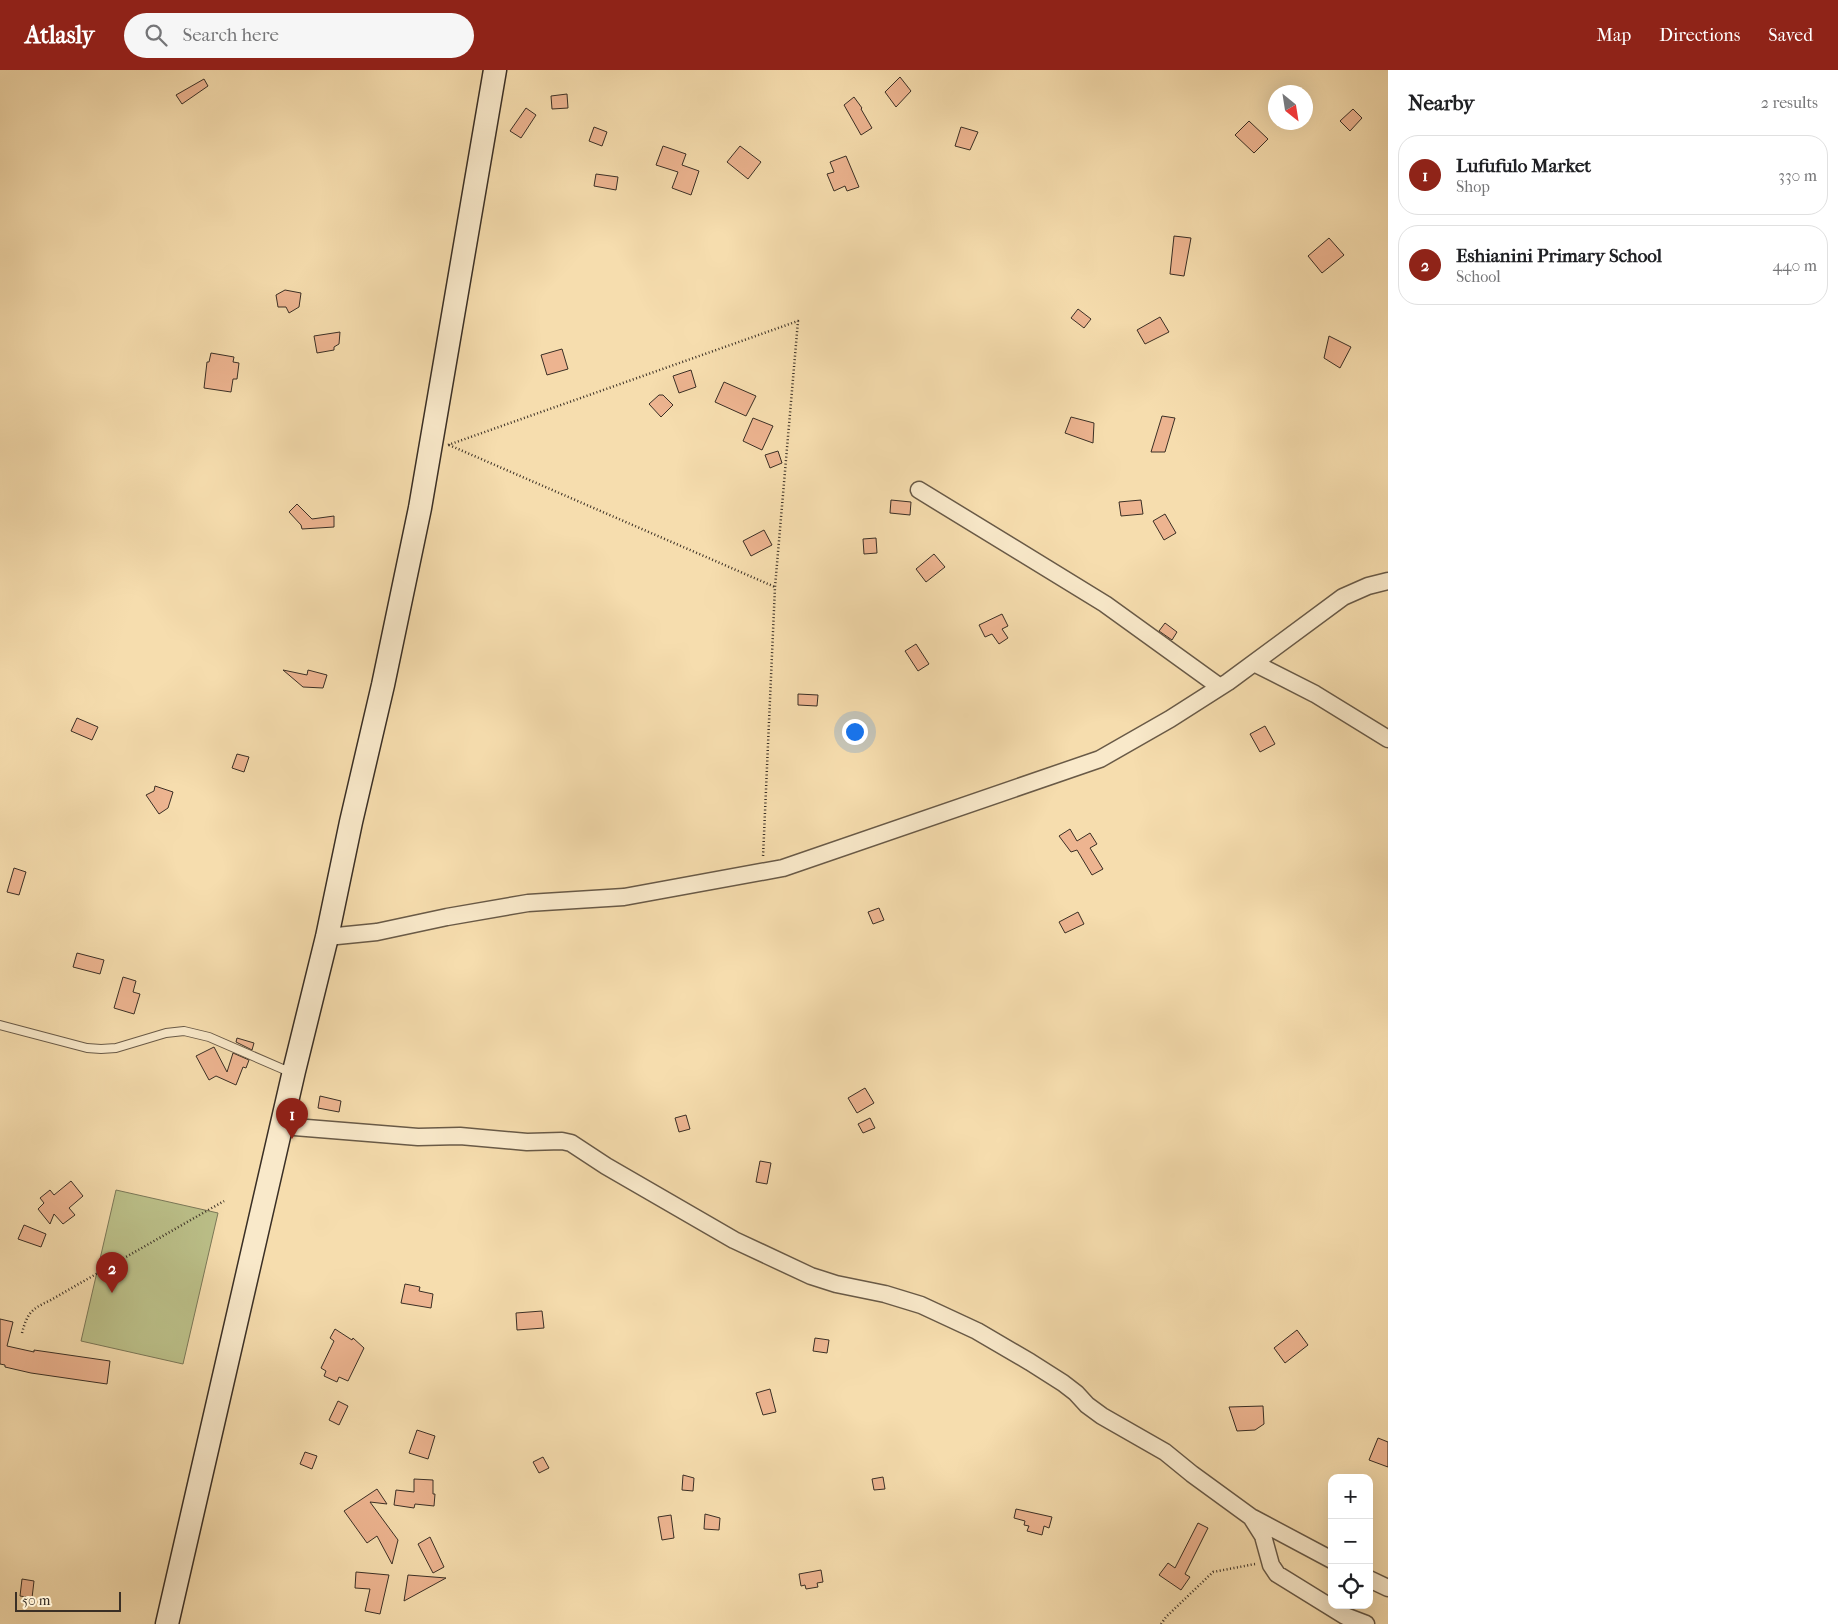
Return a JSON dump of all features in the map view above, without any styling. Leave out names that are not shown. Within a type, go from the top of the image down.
[{"type":"street","points":[[167,1624],[327,937],[420,508],[440,448],[495,70]]},
{"type":"street","points":[[919,490],[1105,604],[1220,687]]},
{"type":"street","points":[[327,937],[377,932],[447,917],[528,904],[624,897],[783,868],[1100,759],[1170,719],[1220,687],[1343,597],[1368,586],[1388,581]]},
{"type":"street","points":[[1254,663],[1315,694],[1388,739]]},
{"type":"street","points":[[282,1126],[418,1137],[460,1136],[527,1142],[562,1141],[571,1143],[606,1166],[734,1240],[792,1267],[836,1284],[885,1294],[921,1305],[977,1331],[1063,1384],[1102,1416],[1165,1452],[1251,1517],[1328,1558]]},
{"type":"street","points":[[1251,1517],[1263,1536],[1269,1561],[1277,1574],[1345,1616],[1366,1624]]},
{"type":"street","points":[[1373,1581],[1388,1588]]},
{"type":"lane","points":[[0,1025],[87,1048],[101,1049],[116,1048],[166,1033],[184,1031],[209,1037],[294,1074]]},
{"type":"path","points":[[440,448],[798,321],[775,587],[762,871]]},
{"type":"path","points":[[440,448],[775,587]]},
{"type":"path","points":[[22,1333],[30,1312],[40,1305],[224,1201]]},
{"type":"path","points":[[1161,1624],[1213,1572],[1269,1561]]},
{"type":"green space","points":[[116,1190],[218,1213],[183,1364],[81,1341]]},
{"type":"building","points":[[900,77],[911,91],[896,107],[885,92]]},
{"type":"building","points":[[204,79],[208,86],[182,104],[176,95]]},
{"type":"building","points":[[567,94],[568,108],[552,109],[551,96]]},
{"type":"building","points":[[854,97],[872,128],[861,135],[844,105]]},
{"type":"building","points":[[526,108],[536,115],[521,138],[510,131]]},
{"type":"building","points":[[1353,109],[1362,118],[1350,131],[1340,121]]},
{"type":"building","points":[[1249,121],[1268,139],[1254,153],[1235,135]]},
{"type":"building","points":[[594,127],[607,132],[602,146],[589,141]]},
{"type":"building","points":[[961,127],[978,132],[970,150],[955,146]]},
{"type":"building","points":[[663,146],[686,154],[682,165],[699,171],[691,195],[672,188],[678,172],[656,165]]},
{"type":"building","points":[[740,146],[761,162],[748,179],[727,162]]},
{"type":"building","points":[[846,156],[859,187],[847,191],[845,186],[834,191],[827,174],[834,172],[830,162]]},
{"type":"building","points":[[596,174],[618,177],[616,190],[594,186]]},
{"type":"building","points":[[1174,236],[1191,238],[1184,276],[1170,274]]},
{"type":"building","points":[[1329,238],[1344,255],[1322,273],[1308,256]]},
{"type":"building","points":[[285,290],[301,293],[299,307],[289,313],[286,307],[278,307],[276,295]]},
{"type":"building","points":[[1078,309],[1091,319],[1084,328],[1071,318]]},
{"type":"building","points":[[1160,317],[1169,332],[1145,344],[1137,330]]},
{"type":"building","points":[[340,332],[339,344],[334,347],[334,350],[317,353],[314,336]]},
{"type":"building","points":[[1329,336],[1351,347],[1340,368],[1324,358]]},
{"type":"building","points":[[562,349],[568,369],[547,375],[541,355]]},
{"type":"building","points":[[211,353],[234,357],[233,362],[239,363],[237,379],[233,379],[231,392],[204,388],[207,362],[209,362]]},
{"type":"building","points":[[691,370],[696,387],[679,393],[673,376]]},
{"type":"building","points":[[724,382],[756,396],[746,416],[715,402]]},
{"type":"building","points":[[659,395],[663,395],[673,405],[661,417],[649,404]]},
{"type":"building","points":[[1162,416],[1175,418],[1165,452],[1151,452]]},
{"type":"building","points":[[1071,417],[1094,423],[1093,443],[1065,433]]},
{"type":"building","points":[[753,418],[773,426],[762,450],[743,441]]},
{"type":"building","points":[[778,451],[782,463],[770,468],[765,455]]},
{"type":"building","points":[[891,500],[911,502],[910,515],[890,513]]},
{"type":"building","points":[[1141,500],[1143,514],[1121,516],[1119,502]]},
{"type":"building","points":[[297,504],[312,519],[334,516],[334,527],[302,529],[301,525],[289,512]]},
{"type":"building","points":[[1165,514],[1176,533],[1164,540],[1153,521]]},
{"type":"building","points":[[764,530],[772,545],[751,556],[743,541]]},
{"type":"building","points":[[876,538],[877,553],[864,554],[863,539]]},
{"type":"building","points":[[934,554],[945,567],[926,582],[916,569]]},
{"type":"building","points":[[1002,614],[1008,626],[1002,629],[1008,638],[999,644],[992,634],[985,637],[979,625]]},
{"type":"building","points":[[1165,623],[1177,632],[1172,640],[1159,631]]},
{"type":"building","points":[[916,644],[929,664],[918,671],[905,651]]},
{"type":"building","points":[[283,670],[307,675],[308,670],[327,675],[323,688],[303,687]]},
{"type":"building","points":[[798,694],[818,695],[817,706],[798,705]]},
{"type":"building","points":[[77,718],[98,727],[92,740],[71,731]]},
{"type":"building","points":[[1265,726],[1275,744],[1260,752],[1250,734]]},
{"type":"building","points":[[237,754],[249,757],[244,772],[232,768]]},
{"type":"building","points":[[155,786],[173,792],[168,808],[159,814],[146,795],[154,791]]},
{"type":"building","points":[[1070,829],[1077,841],[1090,833],[1097,844],[1090,848],[1103,869],[1092,875],[1077,850],[1071,852],[1059,836]]},
{"type":"building","points":[[14,868],[26,872],[19,895],[7,892]]},
{"type":"building","points":[[879,908],[884,920],[873,924],[868,912]]},
{"type":"building","points":[[1078,912],[1084,924],[1065,933],[1059,922]]},
{"type":"building","points":[[77,953],[104,960],[100,974],[73,967]]},
{"type":"building","points":[[123,977],[136,981],[133,992],[140,994],[134,1014],[114,1008]]},
{"type":"building","points":[[237,1038],[254,1043],[252,1050],[236,1042]]},
{"type":"building","points":[[214,1047],[227,1072],[233,1053],[249,1060],[246,1068],[243,1067],[236,1085],[216,1076],[209,1080],[196,1056]]},
{"type":"building","points":[[865,1088],[874,1103],[857,1113],[848,1098]]},
{"type":"building","points":[[320,1096],[341,1101],[339,1112],[318,1108]]},
{"type":"building","points":[[686,1115],[690,1129],[679,1132],[675,1118]]},
{"type":"building","points":[[870,1118],[875,1128],[863,1133],[858,1124]]},
{"type":"building","points":[[760,1161],[771,1163],[767,1184],[756,1182]]},
{"type":"building","points":[[71,1181],[83,1196],[69,1208],[75,1215],[63,1224],[54,1214],[50,1224],[38,1209],[44,1203],[40,1198],[50,1190],[54,1195]]},
{"type":"building","points":[[24,1225],[46,1234],[41,1247],[18,1239]]},
{"type":"building","points":[[405,1284],[420,1287],[419,1291],[433,1294],[431,1308],[401,1303]]},
{"type":"building","points":[[542,1311],[544,1328],[517,1330],[516,1313]]},
{"type":"building","points":[[0,1319],[13,1322],[7,1346],[34,1352],[34,1350],[110,1361],[107,1384],[31,1373],[0,1364]]},
{"type":"building","points":[[335,1329],[352,1340],[353,1338],[364,1348],[348,1381],[339,1377],[337,1382],[324,1376],[326,1371],[321,1368],[334,1341],[330,1338]]},
{"type":"building","points":[[1297,1330],[1308,1345],[1285,1363],[1274,1348]]},
{"type":"building","points":[[815,1338],[829,1340],[827,1353],[813,1351]]},
{"type":"building","points":[[770,1389],[776,1412],[763,1415],[756,1393]]},
{"type":"building","points":[[338,1401],[348,1406],[339,1425],[329,1420]]},
{"type":"building","points":[[1263,1406],[1264,1424],[1255,1430],[1237,1431],[1229,1407]]},
{"type":"building","points":[[417,1430],[435,1436],[428,1459],[409,1453]]},
{"type":"building","points":[[1378,1438],[1388,1442],[1388,1467],[1369,1460]]},
{"type":"building","points":[[305,1452],[317,1456],[312,1469],[300,1464]]},
{"type":"building","points":[[543,1457],[549,1468],[539,1473],[533,1462]]},
{"type":"building","points":[[683,1475],[694,1478],[693,1491],[682,1490]]},
{"type":"building","points":[[883,1477],[885,1489],[874,1490],[872,1479]]},
{"type":"building","points":[[414,1479],[433,1480],[434,1506],[415,1504],[414,1508],[394,1505],[396,1490],[414,1492]]},
{"type":"building","points":[[377,1489],[387,1504],[370,1502],[398,1540],[392,1564],[377,1536],[367,1543],[344,1511]]},
{"type":"building","points":[[1016,1509],[1052,1517],[1049,1528],[1044,1526],[1042,1535],[1027,1531],[1029,1526],[1024,1525],[1025,1521],[1014,1518]]},
{"type":"building","points":[[705,1514],[720,1518],[719,1530],[704,1529]]},
{"type":"building","points":[[671,1515],[674,1538],[662,1540],[658,1517]]},
{"type":"building","points":[[1198,1523],[1208,1528],[1185,1574],[1190,1577],[1181,1590],[1159,1575],[1168,1563],[1175,1568]]},
{"type":"building","points":[[430,1537],[444,1567],[433,1573],[418,1544]]},
{"type":"building","points":[[821,1570],[823,1582],[817,1583],[818,1587],[806,1589],[805,1585],[801,1586],[799,1574]]},
{"type":"building","points":[[356,1572],[389,1575],[380,1614],[365,1611],[370,1589],[355,1588]]},
{"type":"building","points":[[408,1575],[446,1578],[404,1601]]},
{"type":"building","points":[[22,1579],[34,1581],[32,1598],[20,1596]]},
{"type":"place","name":"Lufufulo Market","points":[[292,1139]]},
{"type":"place","name":"Eshianini Primary School","points":[[112,1293]]}]
